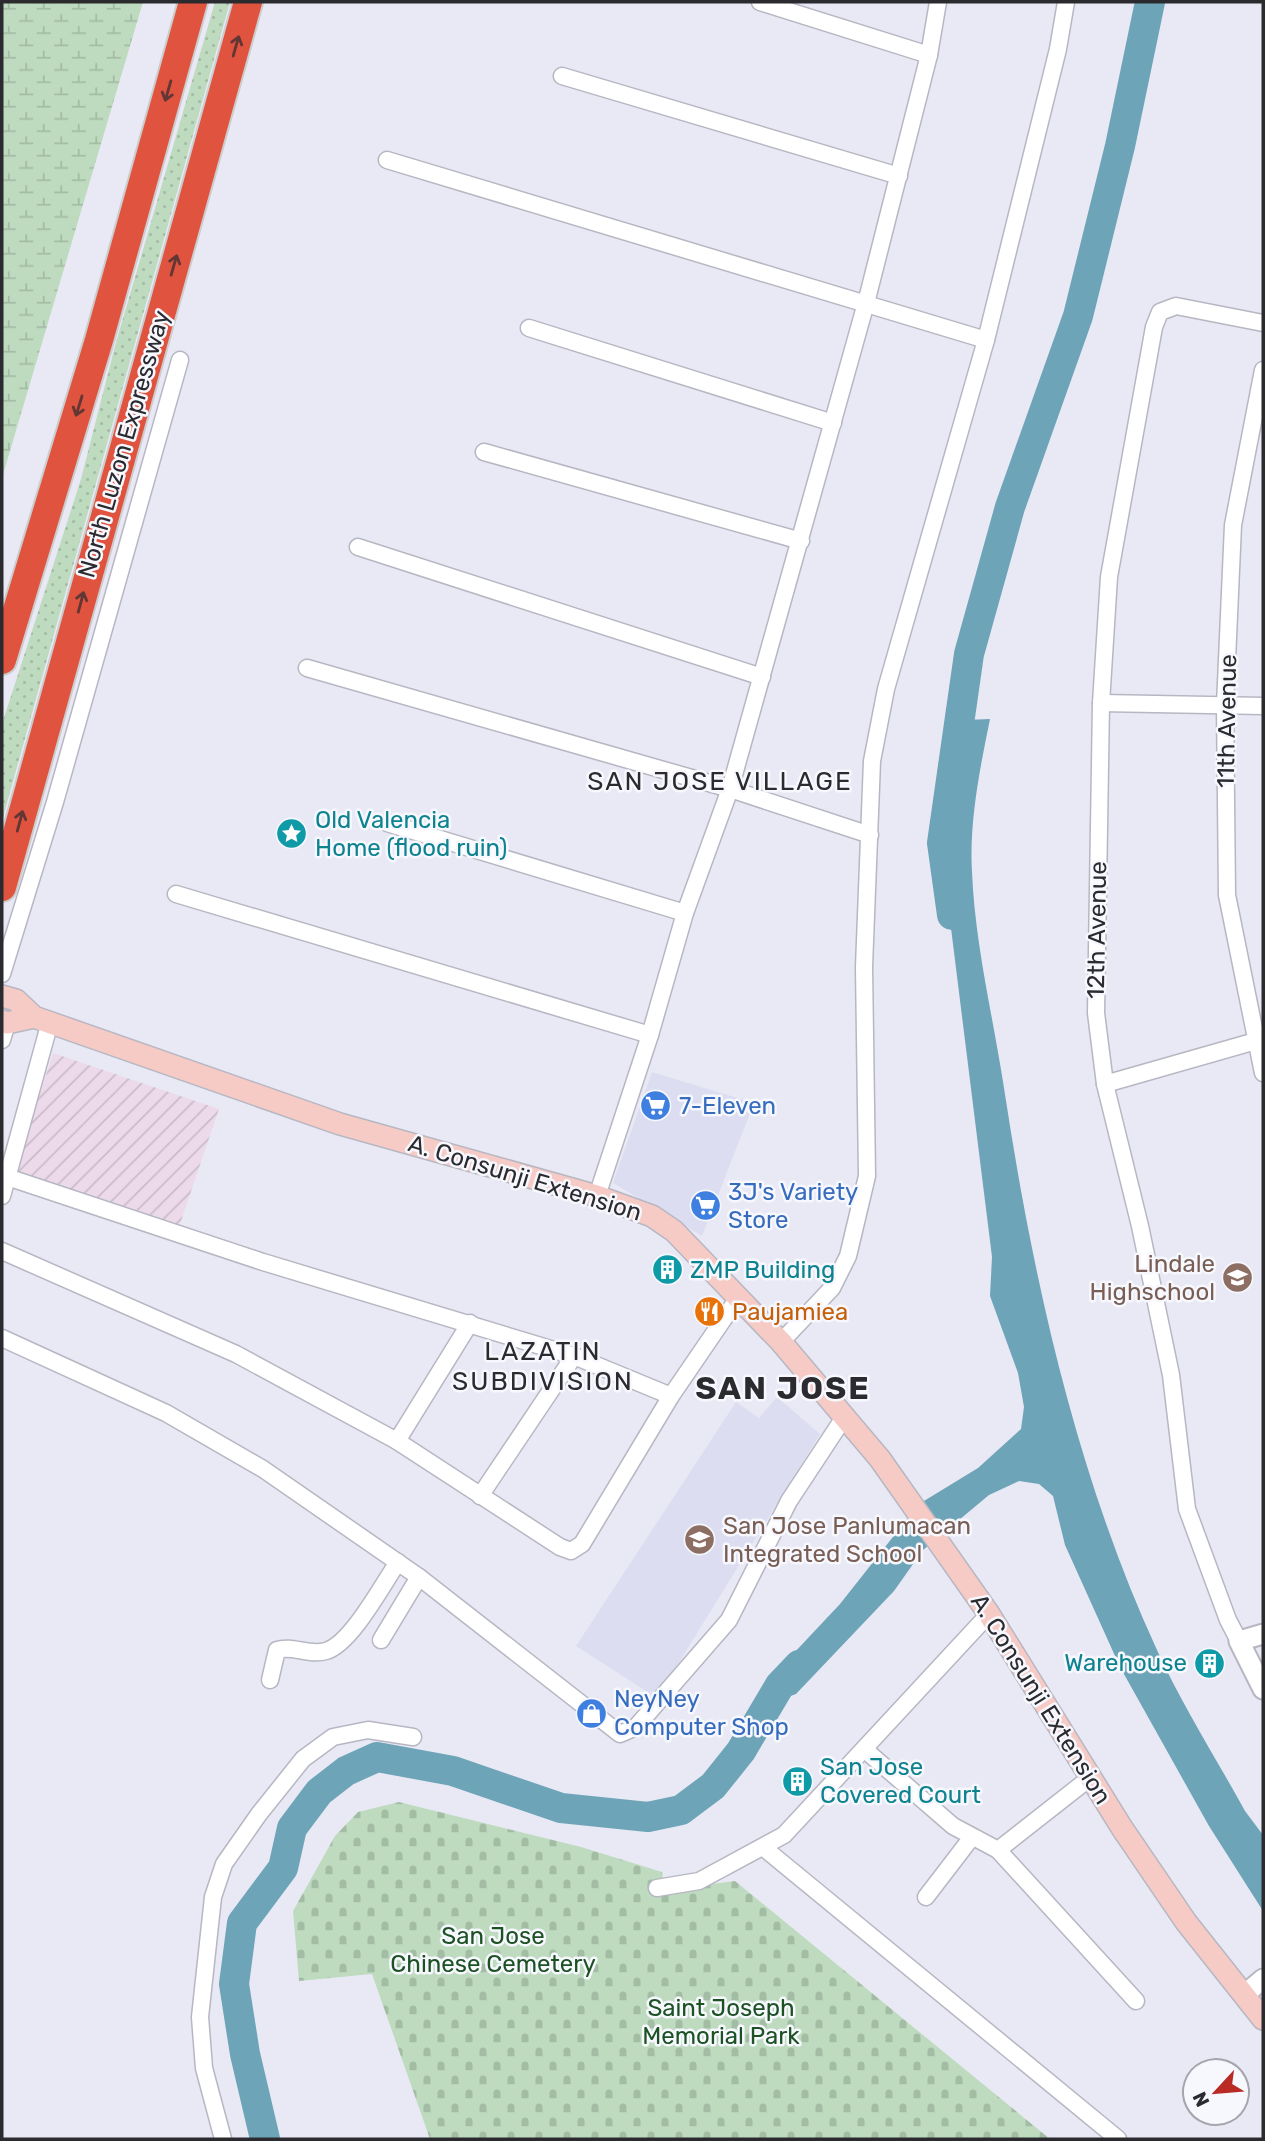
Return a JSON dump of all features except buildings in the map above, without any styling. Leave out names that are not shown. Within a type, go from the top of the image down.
[{"type":"highway","points":[[2,660],[99,340],[193,2]]},
{"type":"highway","name":"North Luzon Expressway","points":[[2,887],[248,2]]},
{"type":"main road","name":"A. Consunji Extension","points":[[2,996],[16,1000],[42,1020],[340,1124],[597,1196],[653,1216],[674,1231],[781,1342],[845,1416],[989,1614],[1090,1777],[1186,1922],[1263,2019]]},
{"type":"main road","points":[[4,1028],[42,1020]]},
{"type":"street","points":[[760,2],[929,55]]},
{"type":"street","points":[[597,1196],[650,1035],[685,913],[730,789],[801,541],[866,303],[929,55],[938,2]]},
{"type":"street","points":[[781,1342],[832,1288],[843,1267],[858,1222],[867,1176],[864,967],[872,761],[886,689],[986,341],[1058,49],[1066,2]]},
{"type":"street","points":[[562,76],[898,176]]},
{"type":"street","points":[[387,160],[986,341]]},
{"type":"street","name":"12th Avenue","points":[[1239,1641],[1227,1620],[1188,1509],[1171,1375],[1158,1306],[1105,1084],[1096,997],[1101,703],[1109,577],[1154,327],[1160,312],[1176,306],[1263,323]]},
{"type":"street","points":[[529,328],[833,423]]},
{"type":"street","points":[[2,974],[55,802],[180,360]]},
{"type":"street","name":"11th Avenue","points":[[1263,370],[1233,525],[1226,705],[1227,895],[1259,1040],[1263,1073]]},
{"type":"street","points":[[484,452],[801,541]]},
{"type":"street","points":[[358,547],[762,677]]},
{"type":"street","points":[[307,668],[730,789],[870,835]]},
{"type":"street","points":[[1101,703],[1263,706]]},
{"type":"street","points":[[387,823],[685,913]]},
{"type":"street","points":[[176,894],[650,1035]]},
{"type":"street","points":[[2,1196],[42,1020]]},
{"type":"street","points":[[1105,1084],[1259,1040]]},
{"type":"street","points":[[7,1177],[263,1262],[574,1356],[671,1396]]},
{"type":"street","points":[[2,1251],[236,1354],[397,1441],[560,1547],[571,1551],[582,1544],[671,1396],[738,1298]]},
{"type":"street","points":[[397,1441],[470,1323]]},
{"type":"street","points":[[2,1338],[176,1419],[262,1469],[419,1577],[615,1733],[627,1732],[636,1727],[729,1620],[789,1501],[845,1416]]},
{"type":"street","points":[[480,1496],[574,1356]]},
{"type":"street","points":[[270,1680],[277,1650],[286,1648],[301,1653],[326,1651],[345,1639],[398,1562]]},
{"type":"street","points":[[381,1640],[419,1577]]},
{"type":"street","points":[[657,1888],[699,1881],[784,1835],[989,1614]]},
{"type":"street","points":[[1263,1634],[1239,1641],[1263,1689]]},
{"type":"street","points":[[223,2139],[204,2068],[200,2017],[213,1897],[223,1864],[258,1814],[303,1759],[333,1737],[368,1730],[413,1737]]},
{"type":"street","points":[[864,1749],[953,1825],[999,1850],[1136,2001]]},
{"type":"street","points":[[999,1850],[1090,1777]]},
{"type":"street","points":[[926,1897],[972,1837]]},
{"type":"street","points":[[764,1848],[1118,2139]]},
{"type":"street","points":[[1244,1995],[1263,1979]]},
{"type":"shaded area","points":[[53,1053],[219,1109],[179,1227],[14,1175]]},
{"type":"shaded area","points":[[652,1072],[754,1103],[702,1236],[613,1183]]},
{"type":"shaded area","name":"San Jose Panlumacan Integrated School","points":[[777,1397],[820,1434],[657,1698],[576,1646],[736,1402],[759,1418]]},
{"type":"green space","points":[[2,2],[143,2],[2,478]]},
{"type":"green space","points":[[215,2],[230,2],[2,821],[2,724],[81,479],[115,346]]},
{"type":"green space","points":[[399,1802],[581,1847],[662,1872],[665,1890],[735,1881],[1050,2139],[430,2139],[372,1974],[299,1981],[293,1911],[335,1836],[358,1812]]},
{"type":"water","points":[[990,719],[974,815],[974,899],[1016,1160],[1044,1303],[1081,1445],[1128,1583],[1177,1691],[1245,1811],[1263,1835],[1263,1911],[1209,1826],[1120,1667],[1065,1545],[1053,1496],[1039,1484],[1019,1481],[989,1495],[923,1550],[894,1591],[796,1694],[780,1700],[762,1687],[840,1604],[919,1504],[978,1468],[1021,1429],[1024,1407],[1018,1373],[990,1296],[992,1257],[946,888],[945,845],[965,720]]},
{"type":"waterway","points":[[952,915],[942,843],[969,654],[1010,507],[1078,316],[1120,146],[1150,2]]},
{"type":"waterway","points":[[265,2139],[245,2054],[234,1984],[242,1923],[283,1868],[292,1828],[319,1792],[346,1771],[377,1757],[453,1771],[561,1808],[648,1817],[681,1810],[713,1786],[741,1751],[780,1685],[799,1665]]},
{"type":"place","name":"Old Valencia Home (flood ruin)","points":[[292,834]]},
{"type":"place","name":"7-Eleven","points":[[656,1106]]},
{"type":"place","name":"3J's Variety Store","points":[[705,1206]]},
{"type":"place","name":"ZMP Building","points":[[667,1270]]},
{"type":"place","name":"Lindale Highschool","points":[[1238,1278]]},
{"type":"place","name":"Paujamiea","points":[[709,1312]]},
{"type":"place","name":"San Jose Panlumacan Integrated School","points":[[700,1540]]},
{"type":"place","name":"Warehouse","points":[[1210,1663]]},
{"type":"place","name":"NeyNey Computer Shop","points":[[591,1713]]},
{"type":"place","name":"San Jose Covered Court","points":[[797,1781]]},
{"type":"district","name":"SAN JOSE VILLAGE","points":[[720,781]]},
{"type":"district","name":"LAZATIN SUBDIVISION","points":[[543,1366]]},
{"type":"district","name":"SAN JOSE","points":[[783,1388]]},
{"type":"park label","name":"San Jose Chinese Cemetery","points":[[493,1950]]},
{"type":"park label","name":"Saint Joseph Memorial Park","points":[[721,2022]]}]
